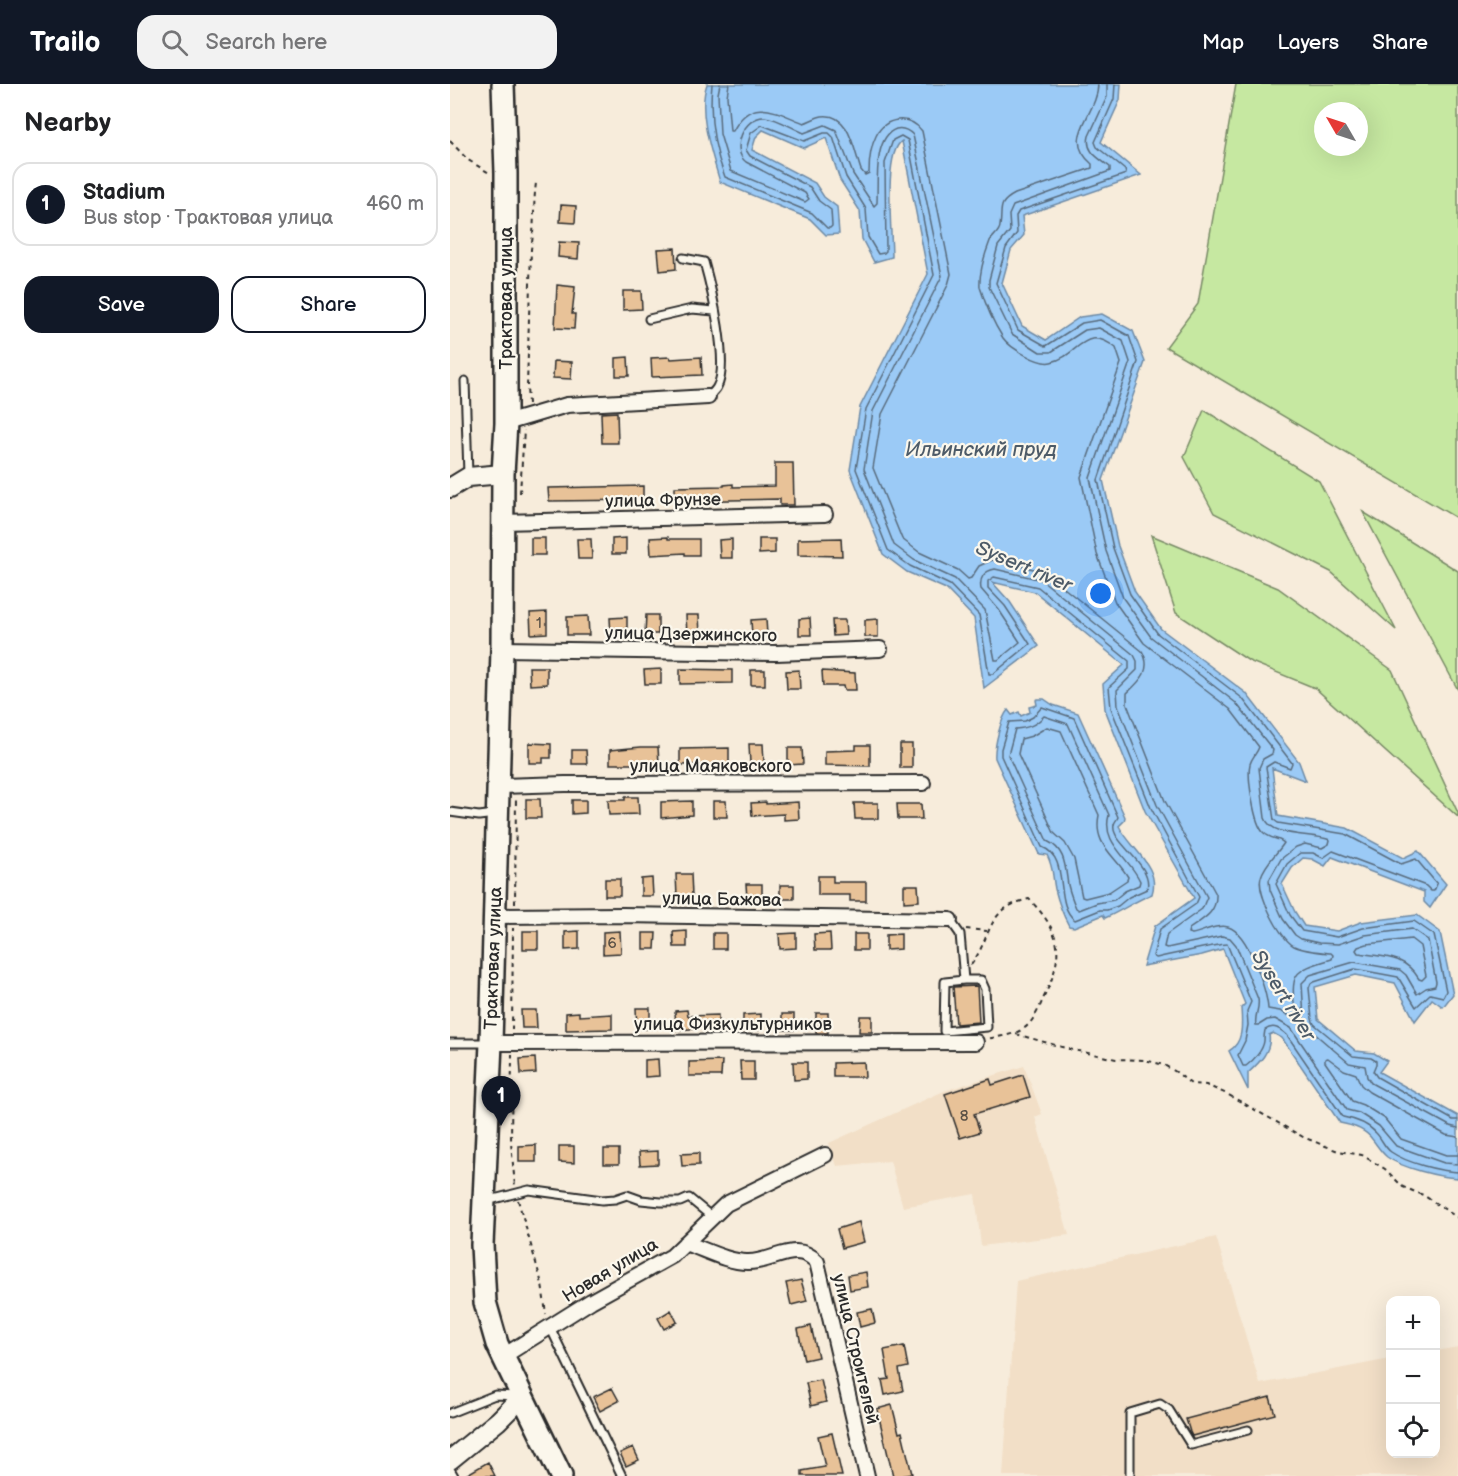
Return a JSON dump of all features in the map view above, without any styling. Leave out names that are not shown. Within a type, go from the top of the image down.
[{"type":"main road","name":"Трактовая улица","points":[[504,84],[515,420],[503,474],[511,522],[501,649],[507,786],[497,814],[505,916],[491,1043],[482,1245],[485,1302],[493,1335],[561,1476]]},
{"type":"street","points":[[515,420],[567,405],[708,398]]},
{"type":"street","points":[[450,488],[468,477],[503,474]]},
{"type":"street","name":"улица Фрунзе","points":[[511,522],[825,514]]},
{"type":"street","name":"улица Дзержинского","points":[[501,649],[776,653],[880,650]]},
{"type":"street","name":"улица Маяковского","points":[[507,786],[923,783]]},
{"type":"street","name":"улица Бажова","points":[[505,916],[623,915],[952,924]]},
{"type":"street","name":"улица Физкультурников","points":[[491,1043],[976,1042]]},
{"type":"street","name":"Новая улица","points":[[502,1357],[591,1301],[672,1256],[726,1204],[746,1192],[825,1155]]},
{"type":"street","name":"улица Строителей","points":[[685,1243],[735,1260],[748,1262],[765,1260],[786,1252],[800,1252],[810,1254],[817,1262],[867,1476]]},
{"type":"street","points":[[450,1460],[498,1421],[522,1396]]},
{"type":"lane","points":[[683,258],[704,262],[720,336],[721,368],[718,386],[708,398]]},
{"type":"lane","points":[[649,318],[692,309],[714,311]]},
{"type":"lane","points":[[465,381],[468,477]]},
{"type":"lane","points":[[450,812],[479,816],[497,814]]},
{"type":"lane","points":[[952,924],[960,934],[964,977]]},
{"type":"lane","points":[[964,977],[981,980],[986,989],[987,1027],[944,1031],[945,982],[964,977]]},
{"type":"lane","points":[[450,1043],[491,1043]]},
{"type":"lane","points":[[484,1201],[529,1190],[602,1200],[627,1196],[641,1200],[680,1202],[689,1198],[712,1217]]},
{"type":"lane","points":[[549,1328],[622,1476]]},
{"type":"lane","points":[[450,1413],[495,1395],[522,1396]]},
{"type":"lane","points":[[1130,1476],[1130,1413],[1145,1407],[1160,1404],[1169,1410],[1191,1445],[1248,1430]]},
{"type":"lane","points":[[450,1469],[454,1476]]},
{"type":"path","points":[[450,141],[468,160],[506,179]]},
{"type":"path","points":[[511,522],[515,420],[529,406],[527,387],[531,249],[534,236],[533,205],[536,183]]},
{"type":"path","points":[[507,786],[505,916],[512,1009],[511,1143],[516,1193],[542,1284],[549,1328]]},
{"type":"path","points":[[964,977],[997,915],[1012,903],[1029,899],[1045,915],[1055,935],[1059,958],[1054,976],[1040,1006],[1026,1028],[1016,1034],[976,1042]]},
{"type":"path","points":[[952,924],[987,931]]},
{"type":"path","points":[[1016,1034],[1068,1049],[1116,1059],[1145,1060],[1164,1065],[1191,1084],[1206,1085],[1227,1094],[1303,1137],[1338,1151],[1362,1155],[1385,1169],[1403,1187],[1423,1195],[1458,1218]]},
{"type":"shaded area","points":[[1024,1066],[1042,1114],[1035,1117],[1069,1235],[981,1246],[975,1194],[903,1207],[890,1161],[837,1166],[829,1143],[944,1091]]},
{"type":"shaded area","points":[[1216,1237],[1260,1384],[1386,1360],[1386,1458],[1440,1458],[1440,1350],[1458,1347],[1458,1476],[1003,1476],[1016,1281]]},
{"type":"green space","points":[[1236,84],[1458,84],[1458,519],[1166,347],[1198,304]]},
{"type":"green space","points":[[1204,410],[1319,481],[1396,630],[1331,572],[1214,513],[1184,457]]},
{"type":"green space","points":[[1363,512],[1458,571],[1458,690]]},
{"type":"green space","points":[[1151,535],[1278,588],[1392,670],[1458,817],[1315,688],[1249,661],[1176,613]]},
{"type":"water","name":"Ильинский пруд","points":[[707,84],[1121,84],[1120,100],[1101,142],[1141,175],[1022,216],[1024,235],[1011,250],[1002,283],[1022,326],[1046,340],[1080,317],[1102,314],[1133,331],[1145,362],[1103,480],[1118,546],[1135,592],[1161,629],[1246,693],[1299,762],[1306,781],[1272,768],[1278,816],[1347,828],[1403,858],[1418,851],[1446,884],[1430,908],[1424,902],[1424,892],[1332,857],[1325,866],[1312,859],[1303,858],[1292,868],[1282,884],[1304,926],[1337,931],[1361,922],[1417,915],[1440,932],[1453,994],[1443,1007],[1432,999],[1415,1021],[1395,983],[1356,975],[1315,987],[1318,1019],[1356,1051],[1374,1053],[1387,1061],[1379,1072],[1458,1116],[1458,1178],[1441,1176],[1402,1165],[1387,1157],[1362,1130],[1340,1123],[1282,1038],[1273,1033],[1269,1035],[1269,1046],[1264,1056],[1248,1073],[1248,1090],[1229,1051],[1240,1038],[1241,1008],[1245,1004],[1223,949],[1143,966],[1155,926],[1194,898],[1145,811],[1105,709],[1103,684],[1124,665],[1035,592],[992,582],[1010,602],[1039,646],[984,688],[974,618],[946,589],[907,572],[883,554],[850,470],[860,407],[928,274],[902,141],[896,148],[890,177],[892,257],[874,262],[862,239],[860,211],[840,180],[826,138],[804,148],[763,130],[756,137],[752,150],[815,183],[824,197],[837,207],[839,234],[826,235],[810,219],[720,182],[705,120],[704,95]]},
{"type":"water","points":[[1044,699],[1053,705],[1078,713],[1125,817],[1119,826],[1148,866],[1154,884],[1152,894],[1105,918],[1103,915],[1074,927],[1069,926],[1061,908],[1047,855],[1039,854],[995,758],[998,732],[1008,710],[1012,715],[1019,712],[1021,716],[1030,712],[1029,707],[1037,705],[1036,700]]},
{"type":"building","points":[[561,205],[576,206],[575,223],[560,222]]},
{"type":"building","points":[[559,242],[579,243],[578,259],[558,257]]},
{"type":"building","points":[[675,248],[676,269],[660,271],[658,249]]},
{"type":"building","points":[[557,285],[575,287],[572,314],[575,314],[574,329],[555,328]]},
{"type":"building","points":[[623,291],[641,291],[642,309],[623,310]]},
{"type":"building","points":[[628,357],[629,376],[616,376],[616,358]]},
{"type":"building","points":[[670,357],[671,359],[701,357],[702,375],[652,377],[651,358]]},
{"type":"building","points":[[554,361],[572,362],[571,379],[553,378]]},
{"type":"building","points":[[617,412],[618,443],[602,443],[601,413]]},
{"type":"building","points":[[775,463],[793,463],[794,505],[780,505],[780,499],[675,501],[675,487],[733,484],[733,487],[775,486]]},
{"type":"building","points":[[643,486],[643,500],[549,501],[548,488]]},
{"type":"building","points":[[668,537],[668,539],[699,539],[699,555],[685,555],[685,553],[651,555],[650,538]]},
{"type":"building","points":[[531,538],[545,538],[545,555],[531,555]]},
{"type":"building","points":[[626,538],[626,554],[612,554],[612,539]]},
{"type":"building","points":[[841,538],[842,556],[798,555],[798,539]]},
{"type":"building","points":[[577,539],[591,539],[592,559],[578,559]]},
{"type":"building","points":[[732,539],[732,558],[720,558],[719,540]]},
{"type":"building","points":[[759,539],[775,539],[775,553],[759,554]]},
{"type":"building","points":[[547,612],[547,633],[531,634],[530,613]]},
{"type":"building","points":[[646,615],[658,615],[658,634],[645,634]]},
{"type":"building","points":[[686,615],[699,615],[700,635],[687,636]]},
{"type":"building","points":[[588,616],[589,635],[567,635],[567,617]]},
{"type":"building","points":[[627,617],[627,635],[611,636],[610,618]]},
{"type":"building","points":[[810,618],[811,635],[799,635],[799,619]]},
{"type":"building","points":[[766,619],[767,635],[752,636],[751,620]]},
{"type":"building","points":[[878,619],[878,637],[865,637],[865,620]]},
{"type":"building","points":[[832,620],[845,620],[846,635],[833,636]]},
{"type":"building","points":[[529,667],[547,667],[547,684],[530,685]]},
{"type":"building","points":[[661,669],[661,684],[645,684],[644,670]]},
{"type":"building","points":[[680,669],[732,670],[732,683],[680,684]]},
{"type":"building","points":[[751,670],[765,670],[765,685],[751,685]]},
{"type":"building","points":[[799,670],[800,689],[787,689],[786,671]]},
{"type":"building","points":[[822,671],[855,673],[856,690],[844,690],[843,686],[823,686]]},
{"type":"building","points":[[529,743],[551,744],[551,758],[543,758],[543,763],[529,763]]},
{"type":"building","points":[[749,744],[763,744],[764,763],[750,764]]},
{"type":"building","points":[[900,744],[912,744],[912,768],[900,768]]},
{"type":"building","points":[[856,745],[870,745],[870,766],[825,765],[825,751],[856,750]]},
{"type":"building","points":[[658,747],[659,764],[610,764],[610,750]]},
{"type":"building","points":[[729,748],[729,764],[680,765],[680,749]]},
{"type":"building","points":[[788,748],[802,748],[803,764],[788,765]]},
{"type":"building","points":[[572,750],[586,750],[587,764],[572,764]]},
{"type":"building","points":[[625,797],[638,797],[639,814],[609,815],[608,800],[625,800]]},
{"type":"building","points":[[526,799],[540,799],[541,818],[526,818]]},
{"type":"building","points":[[572,800],[586,800],[586,813],[572,814]]},
{"type":"building","points":[[692,801],[692,815],[661,818],[661,802]]},
{"type":"building","points":[[713,801],[726,801],[727,817],[713,817]]},
{"type":"building","points":[[766,802],[766,804],[798,802],[799,819],[784,820],[784,814],[752,816],[751,803]]},
{"type":"building","points":[[854,803],[878,803],[878,819],[855,819]]},
{"type":"building","points":[[897,804],[921,804],[922,819],[898,819]]},
{"type":"building","points":[[676,874],[691,874],[692,896],[677,897]]},
{"type":"building","points":[[818,876],[833,876],[833,882],[866,882],[866,901],[850,901],[850,895],[818,895]]},
{"type":"building","points":[[652,878],[653,896],[641,896],[641,879]]},
{"type":"building","points":[[605,879],[620,879],[620,896],[605,896]]},
{"type":"building","points":[[746,884],[762,884],[762,898],[747,899]]},
{"type":"building","points":[[780,885],[794,885],[794,899],[780,899]]},
{"type":"building","points":[[904,885],[918,885],[919,901],[904,902]]},
{"type":"building","points":[[523,931],[538,931],[538,949],[523,949]]},
{"type":"building","points":[[579,931],[579,949],[565,950],[565,932]]},
{"type":"building","points":[[620,931],[621,953],[603,954],[603,932]]},
{"type":"building","points":[[687,931],[687,947],[674,947],[673,932]]},
{"type":"building","points":[[643,933],[656,933],[655,949],[643,949]]},
{"type":"building","points":[[713,933],[726,933],[726,949],[713,949]]},
{"type":"building","points":[[796,933],[796,948],[780,949],[779,934]]},
{"type":"building","points":[[830,933],[831,950],[815,950],[814,934]]},
{"type":"building","points":[[854,934],[867,934],[867,950],[854,950]]},
{"type":"building","points":[[901,934],[901,949],[886,950],[886,935]]},
{"type":"building","points":[[977,986],[979,1022],[956,1024],[953,987]]},
{"type":"building","points":[[636,1008],[650,1008],[650,1029],[637,1029]]},
{"type":"building","points":[[521,1010],[536,1010],[537,1028],[522,1028]]},
{"type":"building","points":[[687,1010],[688,1016],[718,1015],[718,1030],[706,1030],[705,1028],[676,1030],[675,1011]]},
{"type":"building","points":[[579,1012],[579,1016],[612,1014],[612,1029],[566,1030],[566,1013]]},
{"type":"building","points":[[816,1013],[828,1013],[828,1033],[816,1033]]},
{"type":"building","points":[[761,1014],[761,1030],[743,1030],[743,1015]]},
{"type":"building","points":[[782,1014],[794,1014],[794,1030],[782,1030]]},
{"type":"building","points":[[860,1016],[872,1016],[872,1032],[859,1032]]},
{"type":"building","points":[[535,1058],[536,1073],[521,1074],[520,1059]]},
{"type":"building","points":[[658,1059],[659,1076],[645,1077],[645,1060]]},
{"type":"building","points":[[722,1061],[721,1076],[689,1076],[689,1062]]},
{"type":"building","points":[[740,1061],[754,1061],[754,1080],[741,1080]]},
{"type":"building","points":[[793,1062],[807,1062],[807,1079],[794,1080]]},
{"type":"building","points":[[864,1062],[865,1077],[833,1077],[833,1063]]},
{"type":"building","points":[[1023,1075],[1030,1097],[974,1114],[980,1132],[960,1138],[945,1094],[990,1079],[992,1085]]},
{"type":"building","points":[[536,1145],[536,1162],[519,1162],[519,1146]]},
{"type":"building","points":[[559,1146],[574,1146],[574,1163],[559,1162]]},
{"type":"building","points":[[604,1149],[619,1149],[619,1164],[604,1164]]},
{"type":"building","points":[[658,1151],[658,1164],[640,1165],[639,1152]]},
{"type":"building","points":[[699,1153],[699,1165],[682,1166],[681,1154]]},
{"type":"building","points":[[859,1222],[864,1242],[842,1248],[837,1229]]},
{"type":"building","points":[[866,1272],[868,1287],[850,1290],[848,1275]]},
{"type":"building","points":[[801,1280],[807,1301],[791,1305],[786,1283]]},
{"type":"building","points":[[872,1309],[875,1323],[860,1327],[857,1312]]},
{"type":"building","points":[[671,1310],[677,1322],[664,1329],[658,1318]]},
{"type":"building","points":[[811,1326],[818,1357],[804,1360],[798,1329]]},
{"type":"building","points":[[904,1346],[908,1367],[899,1369],[903,1391],[885,1395],[882,1380],[889,1379],[884,1350]]},
{"type":"building","points":[[821,1380],[826,1402],[811,1406],[806,1383]]},
{"type":"building","points":[[612,1388],[619,1401],[600,1411],[593,1397]]},
{"type":"building","points":[[1270,1397],[1275,1414],[1192,1436],[1190,1432],[1186,1419]]},
{"type":"building","points":[[892,1405],[899,1433],[902,1432],[912,1474],[893,1476],[877,1409]]},
{"type":"building","points":[[832,1433],[842,1476],[802,1476],[802,1471],[825,1467],[818,1436]]},
{"type":"building","points":[[633,1447],[639,1460],[626,1466],[620,1453]]},
{"type":"building","points":[[488,1462],[495,1476],[464,1476]]},
{"type":"place","name":"Stadium","points":[[501,1126]]},
{"type":"water label","name":"Sysert river","points":[[1024,566]]},
{"type":"water label","name":"Sysert river","points":[[1284,995]]}]
